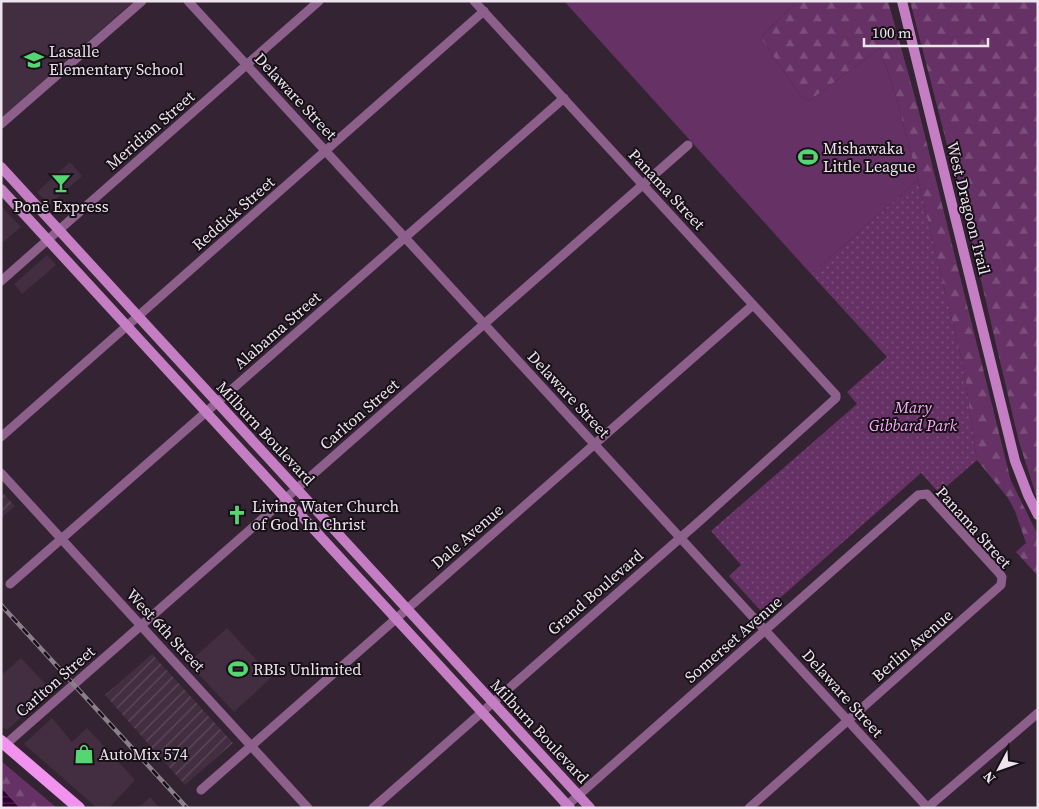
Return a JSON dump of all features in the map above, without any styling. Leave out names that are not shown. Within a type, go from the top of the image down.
[{"type":"main road","points":[[3,743],[79,808]]},
{"type":"street","points":[[1,124],[142,1]]},
{"type":"street","name":"Delaware Street","points":[[188,1],[928,808]]},
{"type":"street","name":"Meridian Street","points":[[1,280],[319,1]]},
{"type":"street","name":"Panama Street","points":[[474,1],[836,395],[836,398]]},
{"type":"street","name":"West Dragoon Trail","points":[[902,1],[1006,423],[1022,480],[1038,515]]},
{"type":"street","name":"Reddick Street","points":[[1,436],[484,11]]},
{"type":"street","name":"Alabama Street","points":[[10,584],[564,98]]},
{"type":"street","name":"Carlton Street","points":[[3,743],[141,626],[688,145]]},
{"type":"street","name":"Milburn Boulevard","points":[[1,167],[590,808]]},
{"type":"street","name":"Milburn Boulevard","points":[[1,189],[567,807]]},
{"type":"street","name":"Dale Avenue","points":[[201,790],[753,305]]},
{"type":"street","name":"Grand Boulevard","points":[[372,808],[836,398]]},
{"type":"street","name":"West 6th Street","points":[[1,473],[308,808]]},
{"type":"street","name":"Panama Street","points":[[923,494],[927,494],[999,573],[1002,582]]},
{"type":"street","name":"Somerset Avenue","points":[[567,807],[578,795],[918,495],[923,494]]},
{"type":"street","name":"Berlin Avenue","points":[[749,808],[998,589],[1002,582]]},
{"type":"street","points":[[928,808],[1038,713]]},
{"type":"shaded area","name":"Lasalle Elementary School","points":[[1,1],[134,1],[1,118]]},
{"type":"shaded area","name":"Ponē Express","points":[[70,162],[82,176],[49,205],[37,192]]},
{"type":"shaded area","points":[[1,206],[21,227],[1,244]]},
{"type":"shaded area","points":[[47,255],[56,265],[22,294],[14,284]]},
{"type":"shaded area","points":[[1,491],[15,506],[1,518]]},
{"type":"shaded area","points":[[227,628],[272,677],[234,712],[188,663]]},
{"type":"shaded area","points":[[152,654],[233,743],[185,785],[105,695]]},
{"type":"shaded area","points":[[21,658],[51,690],[7,730],[1,726],[1,671],[4,673]]},
{"type":"shaded area","points":[[52,718],[72,742],[87,728],[135,780],[109,808],[97,808],[24,744]]},
{"type":"shaded area","points":[[1,787],[20,808],[1,808]]},
{"type":"shaded area","points":[[150,797],[160,808],[138,808]]},
{"type":"green space","name":"Mishawaka Little League","points":[[564,1],[798,1],[765,33],[762,40],[801,96],[809,101],[880,48],[897,100],[918,180],[811,274]]},
{"type":"green space","points":[[798,1],[888,1],[918,108],[1011,481],[1038,535],[1038,576],[1016,552],[1026,543],[1015,511],[1008,498],[977,460],[963,365],[918,180],[897,100],[880,48],[809,101],[801,96],[762,40],[765,33]]},
{"type":"green space","points":[[910,1],[1038,1],[1038,501],[1019,442],[972,242]]},
{"type":"green space","name":"Mary Gibbard Park","points":[[918,180],[963,365],[977,460],[939,493],[921,473],[763,613],[729,576],[741,565],[711,531],[857,404],[847,392],[887,357],[811,274]]},
{"type":"green space","points":[[1,761],[57,808],[20,808],[1,787]]},
{"type":"railway","points":[[1,605],[187,808]]},
{"type":"place","name":"Lasalle Elementary School","points":[[34,60]]},
{"type":"place","name":"Mishawaka Little League","points":[[808,157]]},
{"type":"place","name":"Ponē Express","points":[[61,183]]},
{"type":"place","name":"Living Water Church of God In Christ","points":[[237,515]]},
{"type":"place","name":"RBIs Unlimited","points":[[238,669]]},
{"type":"place","name":"AutoMix 574","points":[[84,754]]}]
